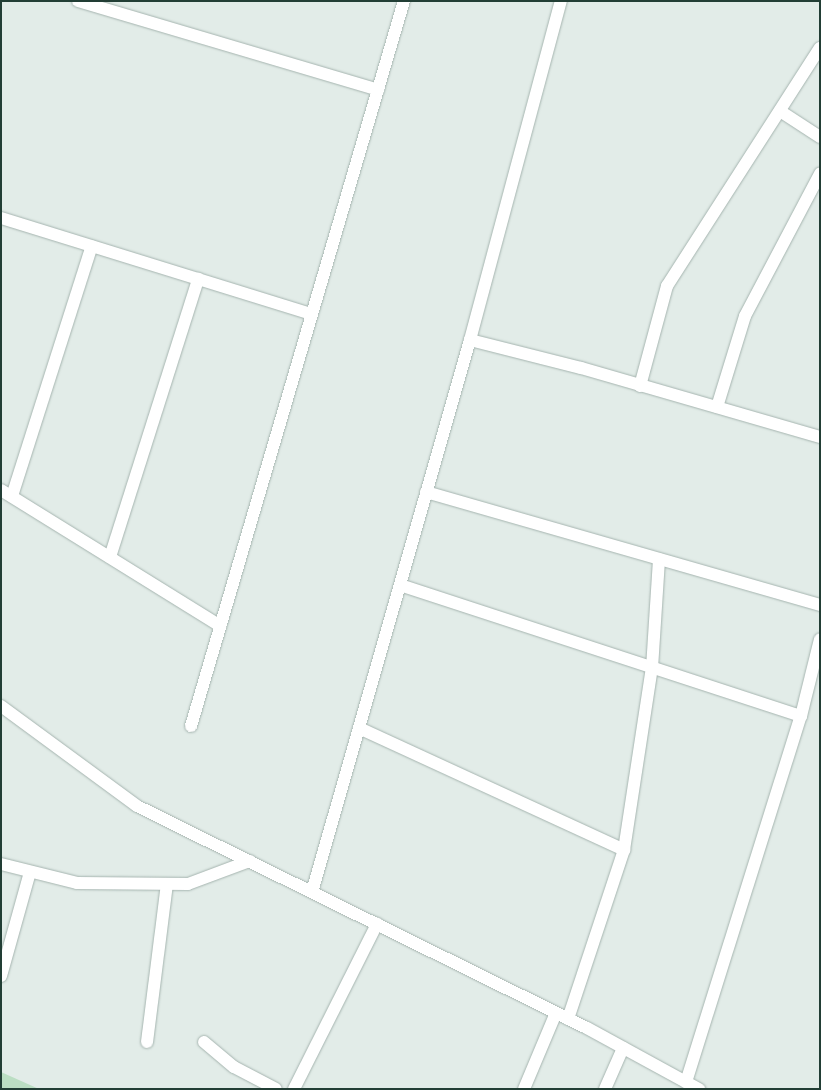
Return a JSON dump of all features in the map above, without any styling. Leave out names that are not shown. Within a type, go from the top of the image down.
[{"type":"street","points":[[78,1],[378,90]]},
{"type":"street","points":[[190,726],[404,1]]},
{"type":"street","points":[[312,892],[470,340],[561,1]]},
{"type":"street","points":[[640,386],[667,286],[820,48]]},
{"type":"street","points":[[780,110],[820,137]]},
{"type":"street","points":[[716,408],[745,316],[820,174]]},
{"type":"street","points":[[1,218],[312,314]]},
{"type":"street","points":[[12,496],[92,246]]},
{"type":"street","points":[[110,557],[198,279]]},
{"type":"street","points":[[470,340],[820,437]]},
{"type":"street","points":[[1,490],[220,626]]},
{"type":"street","points":[[426,492],[820,605]]},
{"type":"street","points":[[568,1019],[624,850],[652,668],[659,559]]},
{"type":"street","points":[[400,585],[801,716]]},
{"type":"street","points":[[686,1082],[801,716],[820,639]]},
{"type":"street","points":[[1,706],[137,806],[568,1019],[699,1089]]},
{"type":"street","points":[[359,728],[624,850]]},
{"type":"street","points":[[1,864],[77,883],[188,884],[250,861]]},
{"type":"street","points":[[1,976],[30,872]]},
{"type":"street","points":[[147,1042],[168,884]]},
{"type":"street","points":[[294,1089],[377,924]]},
{"type":"street","points":[[524,1089],[556,1013]]},
{"type":"street","points":[[204,1042],[234,1067],[276,1089]]},
{"type":"street","points":[[605,1089],[623,1048]]},
{"type":"green space","points":[[1,1072],[39,1089],[1,1089]]}]
